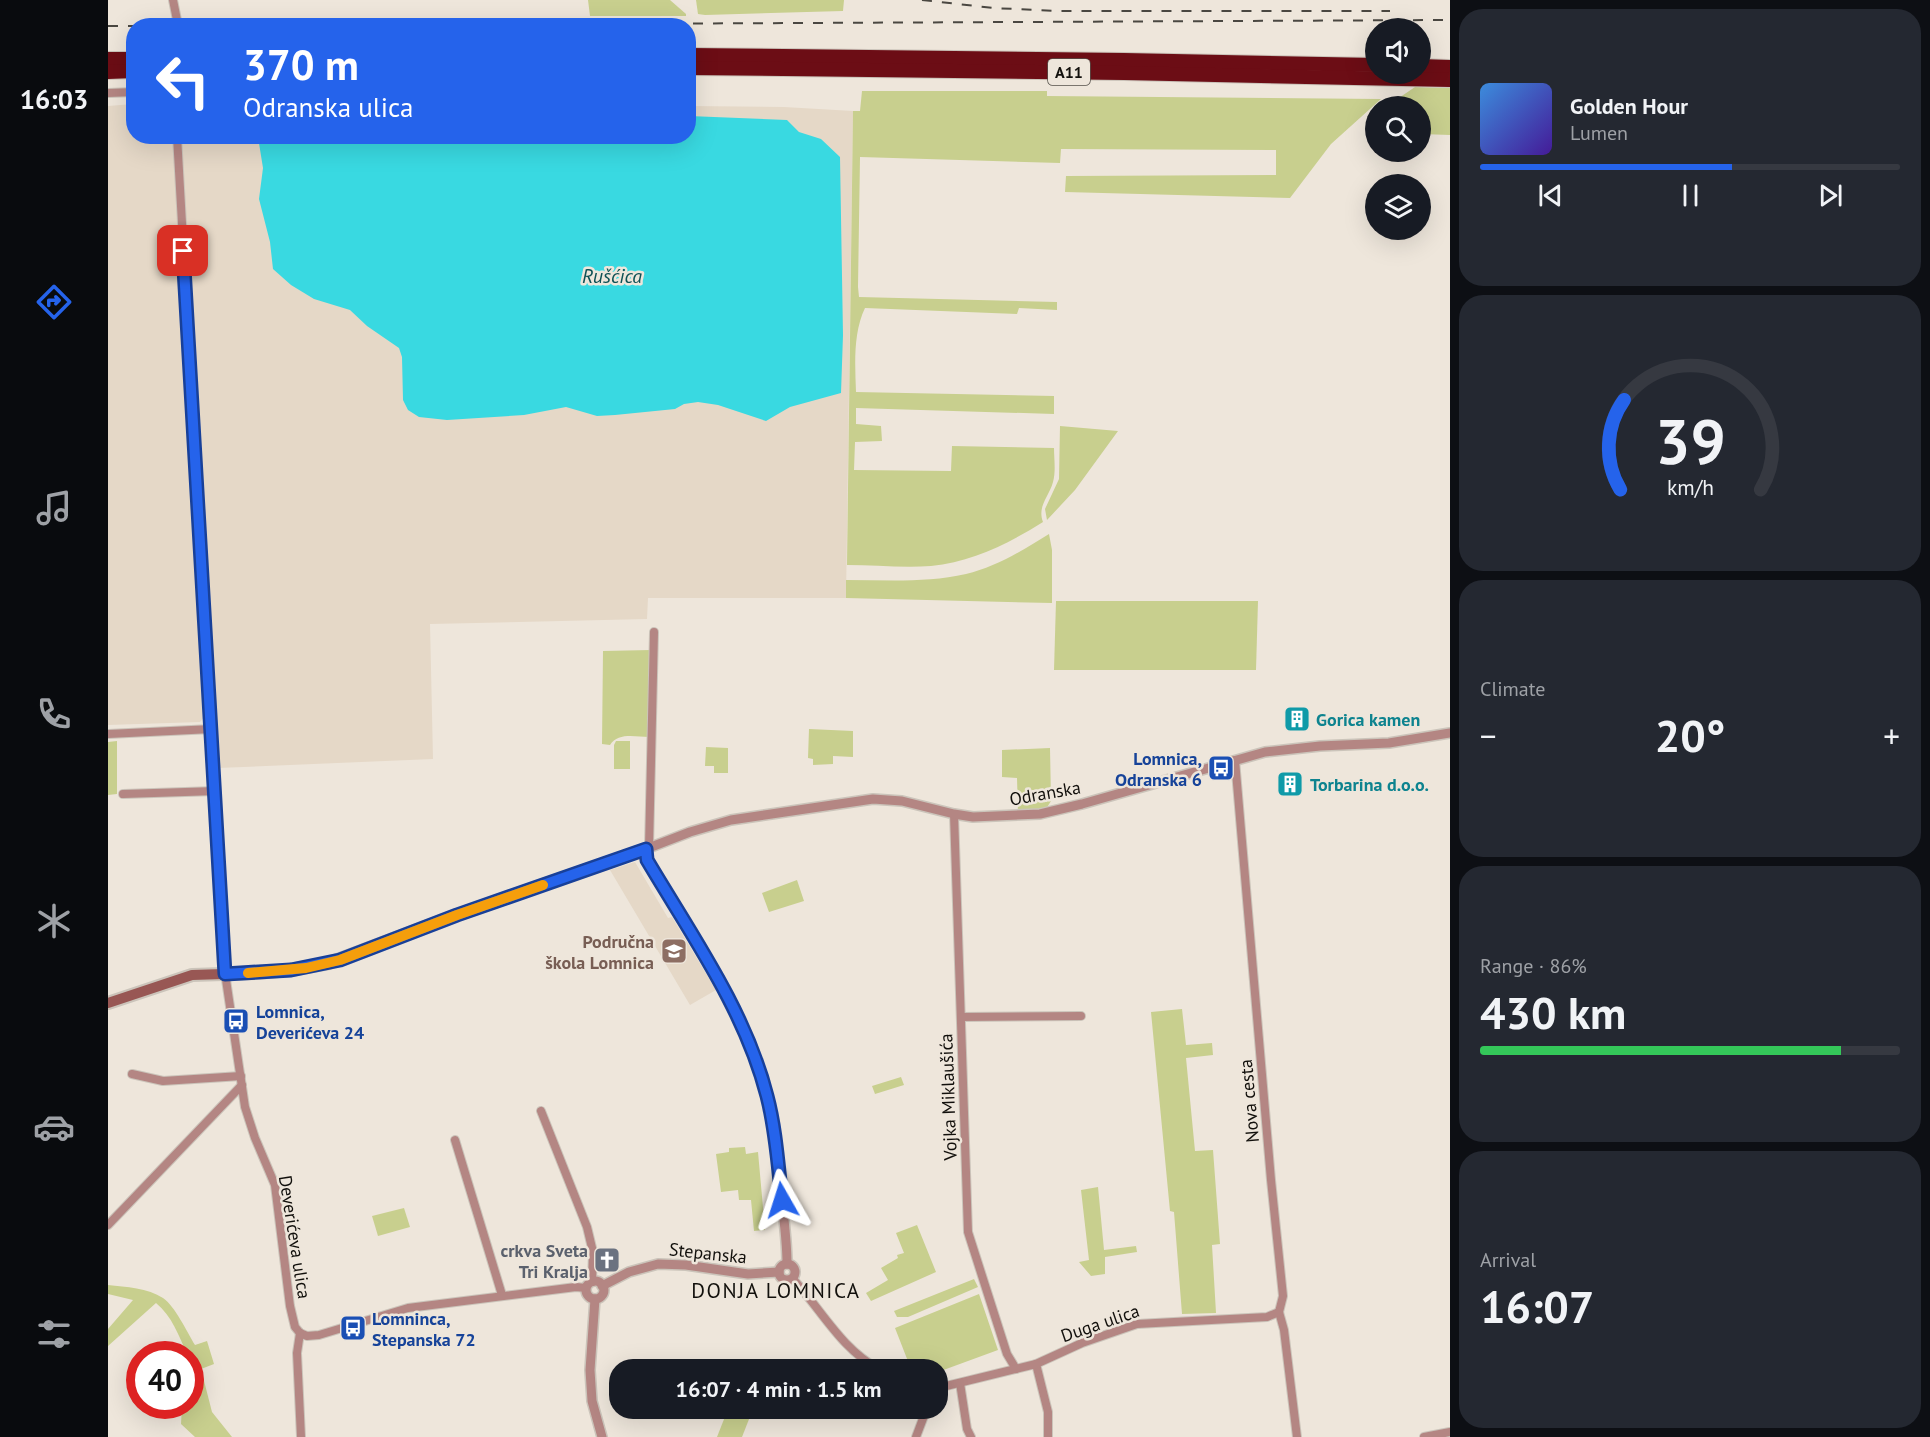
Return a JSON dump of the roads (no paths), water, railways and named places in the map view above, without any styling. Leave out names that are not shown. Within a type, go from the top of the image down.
[{"type":"highway","name":"A11","points":[[696,56],[1365,65]]},
{"type":"highway","points":[[108,59],[126,59]]},
{"type":"highway","points":[[1431,66],[1450,67]]},
{"type":"highway","name":"A11","points":[[696,68],[1124,73],[1450,80]]},
{"type":"highway","points":[[108,72],[126,71]]},
{"type":"main road","points":[[108,1003],[185,976],[291,970],[340,960],[457,915],[648,849]]},
{"type":"street","points":[[173,0],[177,18]]},
{"type":"street","points":[[108,93],[126,92]]},
{"type":"street","name":"Deverićeva ulica","points":[[177,144],[225,974],[249,1122],[275,1185],[290,1306],[295,1327],[300,1333],[297,1353],[301,1437]]},
{"type":"street","points":[[654,632],[647,860],[736,1012],[759,1068],[774,1126],[787,1241],[787,1264]]},
{"type":"street","points":[[108,734],[212,729]]},
{"type":"street","name":"Odranska","points":[[648,849],[690,832],[731,820],[860,801],[882,799],[902,801],[954,814],[989,817],[1051,812],[1235,760],[1280,750],[1389,743],[1450,733]]},
{"type":"street","name":"Nova cesta","points":[[1235,760],[1283,1296],[1282,1308],[1279,1312],[1284,1330],[1297,1437]]},
{"type":"street","points":[[123,795],[216,790]]},
{"type":"street","name":"Vojka Miklaušića","points":[[954,814],[968,1232],[1007,1354],[1016,1369]]},
{"type":"street","points":[[960,1017],[1081,1016]]},
{"type":"street","points":[[132,1074],[163,1081],[241,1076]]},
{"type":"street","points":[[108,1225],[242,1085]]},
{"type":"street","points":[[541,1111],[587,1227],[593,1252],[589,1297],[595,1299]]},
{"type":"street","points":[[455,1140],[502,1295]]},
{"type":"street","name":"Stepanska","points":[[602,1286],[629,1272],[658,1264],[686,1265],[738,1274],[757,1275],[779,1272]]},
{"type":"street","points":[[787,1264],[792,1265],[795,1270],[792,1278],[784,1279],[779,1272],[780,1267],[787,1264]]},
{"type":"street","points":[[792,1278],[845,1344],[863,1359]]},
{"type":"street","points":[[300,1333],[307,1336],[319,1335],[408,1308],[576,1287],[598,1282],[602,1286],[603,1294],[595,1299]]},
{"type":"street","points":[[595,1299],[590,1370],[592,1401],[602,1437]]},
{"type":"street","name":"Duga ulica","points":[[948,1386],[1036,1364],[1090,1339],[1137,1324],[1267,1317],[1279,1312]]},
{"type":"street","points":[[999,1374],[1007,1354]]},
{"type":"street","points":[[1036,1364],[1048,1412],[1048,1437]]},
{"type":"street","points":[[960,1383],[967,1429],[971,1437]]},
{"type":"street","points":[[916,1437],[923,1419]]},
{"type":"street","points":[[1424,1437],[1450,1432]]},
{"type":"water","name":"Rušćica","points":[[696,116],[787,120],[799,132],[821,139],[840,157],[843,335],[841,393],[790,407],[766,421],[718,405],[698,402],[684,404],[675,409],[597,416],[566,407],[524,415],[447,420],[419,417],[408,410],[403,400],[402,357],[399,348],[367,326],[350,310],[314,299],[291,285],[273,269],[270,242],[259,199],[263,168],[259,144],[696,144]]},
{"type":"railway","points":[[922,0],[993,8],[1057,11],[1390,11]]},
{"type":"railway","points":[[696,23],[1450,20]]},
{"type":"railway","points":[[108,26],[126,26]]},
{"type":"place","name":"Gorica kamen","points":[[1297,719]]},
{"type":"place","name":"Lomnica, Odranska 6","points":[[1221,768]]},
{"type":"place","name":"Torbarina d.o.o.","points":[[1290,784]]},
{"type":"place","name":"Područna škola Lomnica","points":[[674,951]]},
{"type":"place","name":"Lomnica, Deverićeva 24","points":[[236,1021]]},
{"type":"place","name":"crkva Sveta Tri Kralja","points":[[607,1260]]},
{"type":"place","name":"Lomninca, Stepanska 72","points":[[353,1328]]},
{"type":"district","name":"DONJA LOMNICA","points":[[776,1290]]}]
